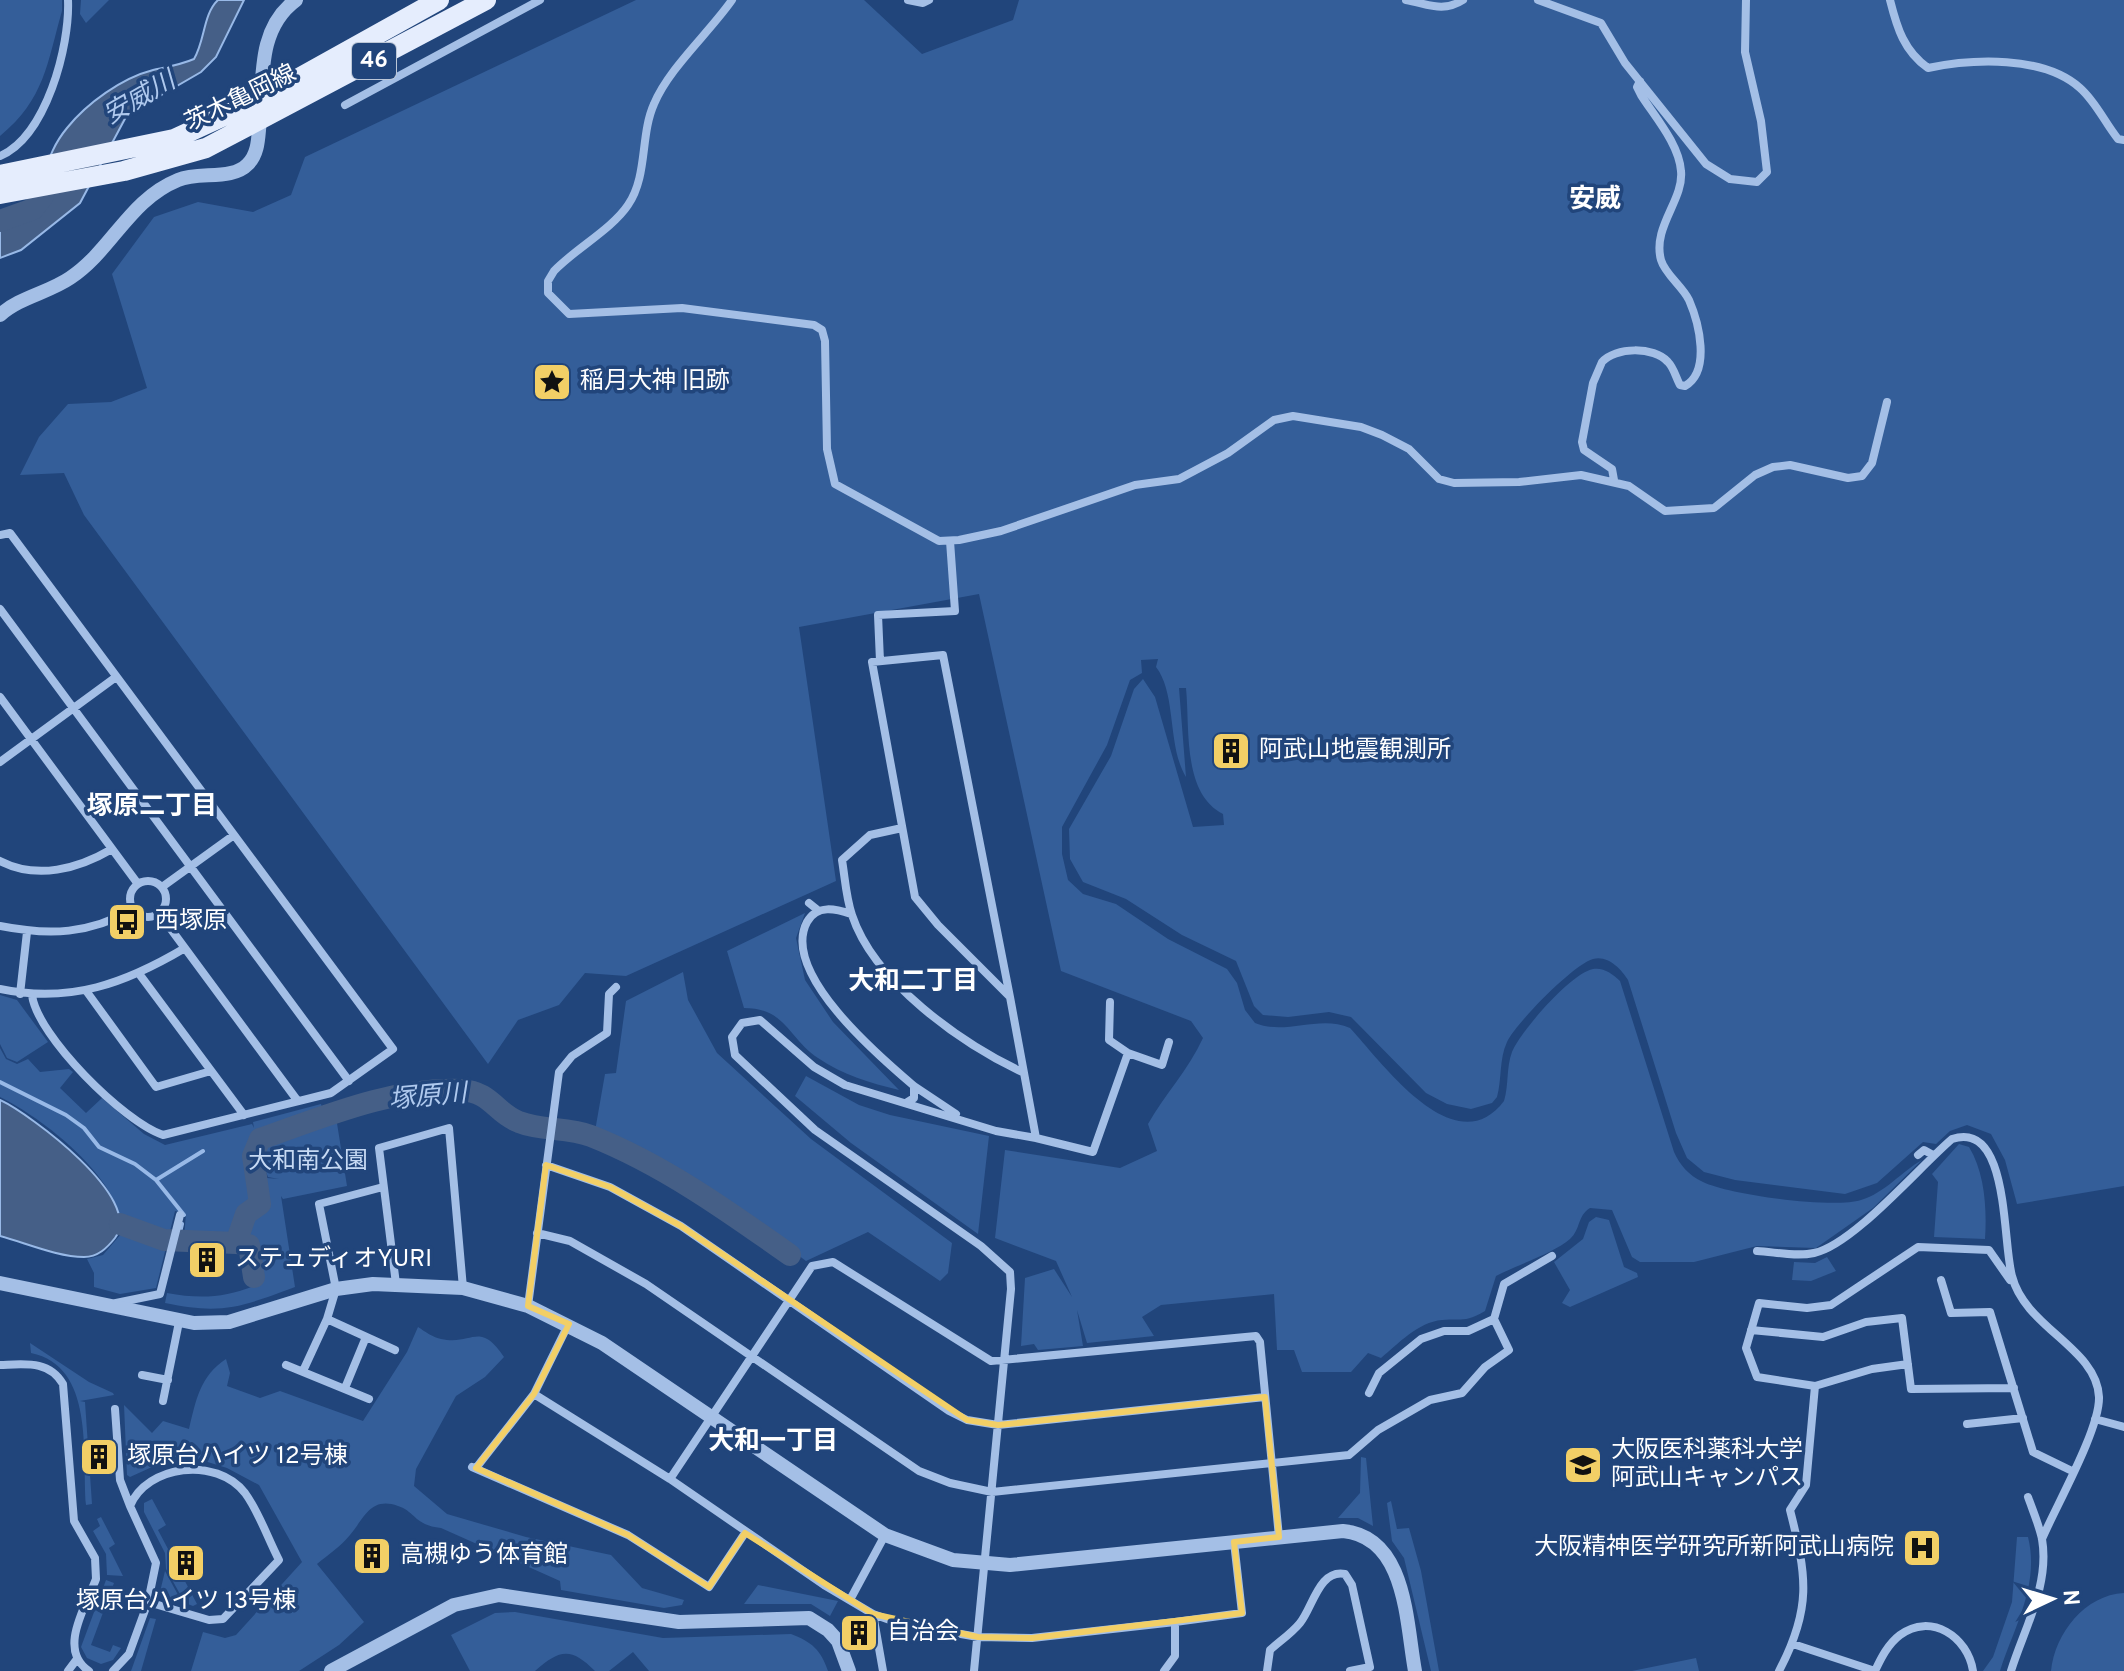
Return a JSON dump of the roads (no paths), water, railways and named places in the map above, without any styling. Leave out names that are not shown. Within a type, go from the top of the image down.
[{"type":"main road","name":"茨木亀岡線","points":[[9,192],[125,161],[263,98],[439,0]]},
{"type":"main road","name":"茨木亀岡線","points":[[0,175],[39,167],[125,161],[206,148],[486,0]]},
{"type":"street","points":[[0,156],[24,142],[42,113],[56,68],[68,0]]},
{"type":"street","points":[[0,315],[22,300],[70,278],[87,264],[140,202],[161,188],[187,177],[227,173],[245,167],[256,152],[267,38],[280,15],[296,0]]},
{"type":"street","points":[[345,105],[540,0]]},
{"type":"street","points":[[732,0],[709,33],[677,66],[653,104],[637,189],[627,207],[554,271],[548,281],[548,293],[569,314],[682,308],[814,325],[822,330],[825,341],[827,449],[835,484],[939,541],[1001,531],[1135,485],[1179,479],[1228,453],[1274,420],[1293,416],[1361,427],[1382,435],[1409,449],[1439,479],[1454,483],[1581,475],[1614,480],[1639,492],[1656,507],[1680,512],[1714,508],[1755,475],[1773,467],[1790,465],[1848,478],[1862,476],[1872,463],[1887,402]]},
{"type":"street","points":[[908,0],[923,3],[929,0]]},
{"type":"street","points":[[1406,0],[1436,8],[1452,7],[1463,0]]},
{"type":"street","points":[[1538,0],[1601,23],[1640,81],[1706,164],[1730,179],[1757,182],[1767,172],[1765,144],[1745,52],[1746,0]]},
{"type":"street","points":[[1890,0],[1900,35],[1911,56],[1928,68],[1983,62],[2041,69],[2062,76],[2081,89],[2118,139],[2124,140]]},
{"type":"street","points":[[1614,480],[1612,469],[1584,450],[1582,442],[1593,383],[1602,362],[1621,351],[1655,353],[1671,365],[1680,385],[1685,386],[1694,374],[1701,348],[1688,300],[1661,263],[1660,249],[1667,211],[1679,188],[1680,162],[1637,87],[1640,81]]},
{"type":"street","points":[[0,535],[10,533],[393,1049],[331,1093],[171,1135],[155,1132],[73,1063],[34,1012],[32,995]]},
{"type":"street","points":[[880,661],[878,615],[955,611],[950,541]]},
{"type":"street","points":[[0,609],[349,1081]]},
{"type":"street","points":[[1010,997],[915,897],[872,662],[943,655],[1010,997],[1022,1072],[1036,1138]]},
{"type":"street","points":[[0,762],[116,677]]},
{"type":"street","points":[[0,697],[138,884]]},
{"type":"street","points":[[902,828],[870,835],[842,860],[851,914],[875,955],[931,1015],[991,1057],[1022,1072]]},
{"type":"street","points":[[162,887],[234,835]]},
{"type":"street","points":[[0,861],[22,869],[58,870],[89,863],[112,849]]},
{"type":"street","points":[[154,882],[162,887],[166,901],[159,913],[150,917],[134,909],[132,891],[138,884],[154,882]]},
{"type":"street","points":[[809,903],[819,911]]},
{"type":"street","points":[[851,914],[832,908],[819,911],[807,923],[805,940],[810,973],[838,1014],[878,1056],[914,1086],[973,1123]]},
{"type":"street","points":[[0,926],[27,932],[88,929],[106,925],[134,909]]},
{"type":"street","points":[[159,913],[297,1100]]},
{"type":"street","points":[[20,994],[27,932]]},
{"type":"street","points":[[0,989],[32,995],[87,992],[140,975],[185,948]]},
{"type":"street","points":[[140,975],[244,1115]]},
{"type":"street","points":[[528,1306],[559,1072],[572,1056],[607,1033],[609,994],[616,987]]},
{"type":"street","points":[[87,992],[156,1087],[211,1071]]},
{"type":"street","points":[[1110,1002],[1109,1040],[1128,1053],[1162,1065],[1169,1042]]},
{"type":"street","points":[[974,1671],[1010,1272],[981,1246],[815,1130],[735,1055],[732,1037],[742,1023],[760,1020],[824,1073],[845,1085],[973,1123],[1093,1152],[1128,1053]]},
{"type":"street","points":[[906,1103],[914,1098],[914,1086]]},
{"type":"street","points":[[396,1284],[379,1148],[449,1128],[463,1288]]},
{"type":"street","points":[[1757,1251],[1805,1254],[1827,1248],[1901,1189],[1952,1139],[1964,1135],[1982,1142],[1990,1151],[2015,1287]]},
{"type":"street","points":[[1918,1155],[1924,1150],[1933,1155]]},
{"type":"street","points":[[546,1165],[610,1187],[681,1226],[788,1302],[967,1420],[998,1425],[1265,1397]]},
{"type":"street","points":[[303,1371],[327,1319],[336,1289],[319,1204],[383,1187]]},
{"type":"street","points":[[105,1305],[160,1294],[180,1215]]},
{"type":"street","points":[[537,1233],[570,1241],[613,1264],[919,1471],[950,1483],[992,1492],[1349,1455],[1378,1430],[1417,1408],[1462,1393],[1485,1367],[1509,1350],[1494,1319],[1504,1284],[1552,1256]]},
{"type":"street","points":[[1908,1364],[1872,1369],[1815,1386],[1757,1377],[1746,1348],[1759,1303],[1807,1308],[1831,1305],[1918,1247],[1989,1250],[2033,1316],[2090,1369],[2098,1393],[2095,1419],[2042,1539],[2036,1601],[2011,1671]]},
{"type":"street","points":[[670,1479],[812,1266],[841,1264],[979,1356],[1004,1362],[1251,1334],[1260,1342],[1279,1537]]},
{"type":"street","points":[[1941,1280],[1951,1313],[1990,1312],[2033,1452],[2072,1471]]},
{"type":"street","points":[[0,1283],[179,1322],[229,1322],[336,1289],[396,1284],[463,1288],[528,1306],[569,1324],[885,1535],[924,1552],[984,1565],[1343,1531],[1362,1535],[1379,1545],[1396,1572],[1415,1671]]},
{"type":"street","points":[[1751,1330],[1823,1337],[1866,1322],[1902,1318],[1911,1389],[2014,1388]]},
{"type":"street","points":[[327,1319],[395,1350]]},
{"type":"street","points":[[1369,1393],[1379,1373],[1421,1339],[1444,1331],[1468,1331],[1494,1319]]},
{"type":"street","points":[[163,1401],[179,1322]]},
{"type":"street","points":[[569,1324],[534,1394],[474,1468],[628,1535],[709,1587],[745,1533]]},
{"type":"street","points":[[345,1388],[366,1337]]},
{"type":"street","points":[[0,1365],[42,1366],[57,1375],[63,1384],[74,1521],[95,1558],[97,1569],[75,1636],[77,1659],[89,1671]]},
{"type":"street","points":[[286,1365],[369,1399]]},
{"type":"street","points":[[142,1375],[168,1380]]},
{"type":"street","points":[[1779,1671],[1793,1644],[1803,1613],[1805,1581],[1790,1510],[1806,1485],[1815,1386]]},
{"type":"street","points":[[534,1394],[670,1479],[824,1585],[851,1598],[873,1614],[919,1629],[978,1637],[1032,1638],[1242,1613],[1234,1542]]},
{"type":"street","points":[[113,1671],[129,1654],[148,1602],[156,1563],[120,1480],[115,1409]]},
{"type":"street","points":[[1967,1424],[2023,1418]]},
{"type":"street","points":[[2095,1419],[2124,1427]]},
{"type":"street","points":[[130,1506],[141,1486],[172,1471],[185,1469],[220,1477],[244,1492],[279,1560],[223,1619],[200,1618],[148,1602]]},
{"type":"street","points":[[2028,1497],[2042,1539]]},
{"type":"street","points":[[851,1598],[885,1535]]},
{"type":"street","points":[[1267,1671],[1270,1650],[1300,1623],[1326,1578],[1338,1572],[1345,1574],[1352,1585],[1370,1667],[1350,1671]]},
{"type":"street","points":[[331,1671],[454,1605],[499,1595],[679,1622],[809,1618],[838,1641],[849,1671]]},
{"type":"street","points":[[873,1614],[883,1671]]},
{"type":"street","points":[[1164,1671],[1175,1656],[1175,1622]]},
{"type":"street","points":[[1793,1644],[1875,1671],[1897,1637],[1926,1626],[1942,1629],[1961,1642],[1973,1671]]},
{"type":"street","points":[[68,1671],[77,1659]]},
{"type":"water","points":[[218,0],[244,0],[216,57],[201,72],[127,115],[80,203],[21,250],[0,258],[0,225],[17,214],[37,192],[50,156],[67,128],[117,85],[141,74],[194,59],[209,13]]},
{"type":"water","points":[[0,1100],[35,1122],[100,1181],[114,1202],[120,1221],[115,1238],[102,1251],[89,1257],[74,1256],[0,1236]]},
{"type":"water","points":[[191,1236],[236,1236],[241,1246],[234,1250],[187,1250],[183,1241]]},
{"type":"waterway","name":"安威川","points":[[0,221],[33,209],[43,196]]},
{"type":"waterway","points":[[0,1082],[66,1115],[84,1128],[99,1147],[135,1164],[156,1180],[184,1215]]},
{"type":"waterway","name":"塚原川","points":[[120,1224],[164,1240],[236,1243],[246,1214],[260,1204],[253,1156],[260,1139],[384,1098],[435,1090],[461,1090],[480,1095],[519,1122],[582,1133],[643,1160],[719,1205],[790,1255]]},
{"type":"waterway","points":[[156,1180],[203,1151]]},
{"type":"waterway","points":[[178,1241],[182,1224]]},
{"type":"waterway","points":[[236,1243],[249,1245],[254,1277]]},
{"type":"place","name":"稲月大神 旧跡","points":[[552,382]]},
{"type":"place","name":"阿武山地震観測所","points":[[1231,751]]},
{"type":"place","name":"西塚原","points":[[127,922]]},
{"type":"place","name":"ステュディオYURI","points":[[207,1260]]},
{"type":"place","name":"塚原台ハイツ 12号棟","points":[[99,1457]]},
{"type":"place","name":"大阪医科薬科大学 阿武山キャンパス","points":[[1583,1465]]},
{"type":"place","name":"大阪精神医学研究所新阿武山病院","points":[[1922,1548]]},
{"type":"place","name":"高槻ゆう体育館","points":[[372,1556]]},
{"type":"place","name":"塚原台ハイツ 13号棟","points":[[186,1563]]},
{"type":"place","name":"自治会","points":[[859,1633]]},
{"type":"district","name":"安威","points":[[1595,200]]},
{"type":"district","name":"塚原二丁目","points":[[152,807]]},
{"type":"district","name":"大和二丁目","points":[[913,982]]},
{"type":"district","name":"大和一丁目","points":[[773,1442]]},
{"type":"park label","name":"大和南公園","points":[[308,1162]]}]
